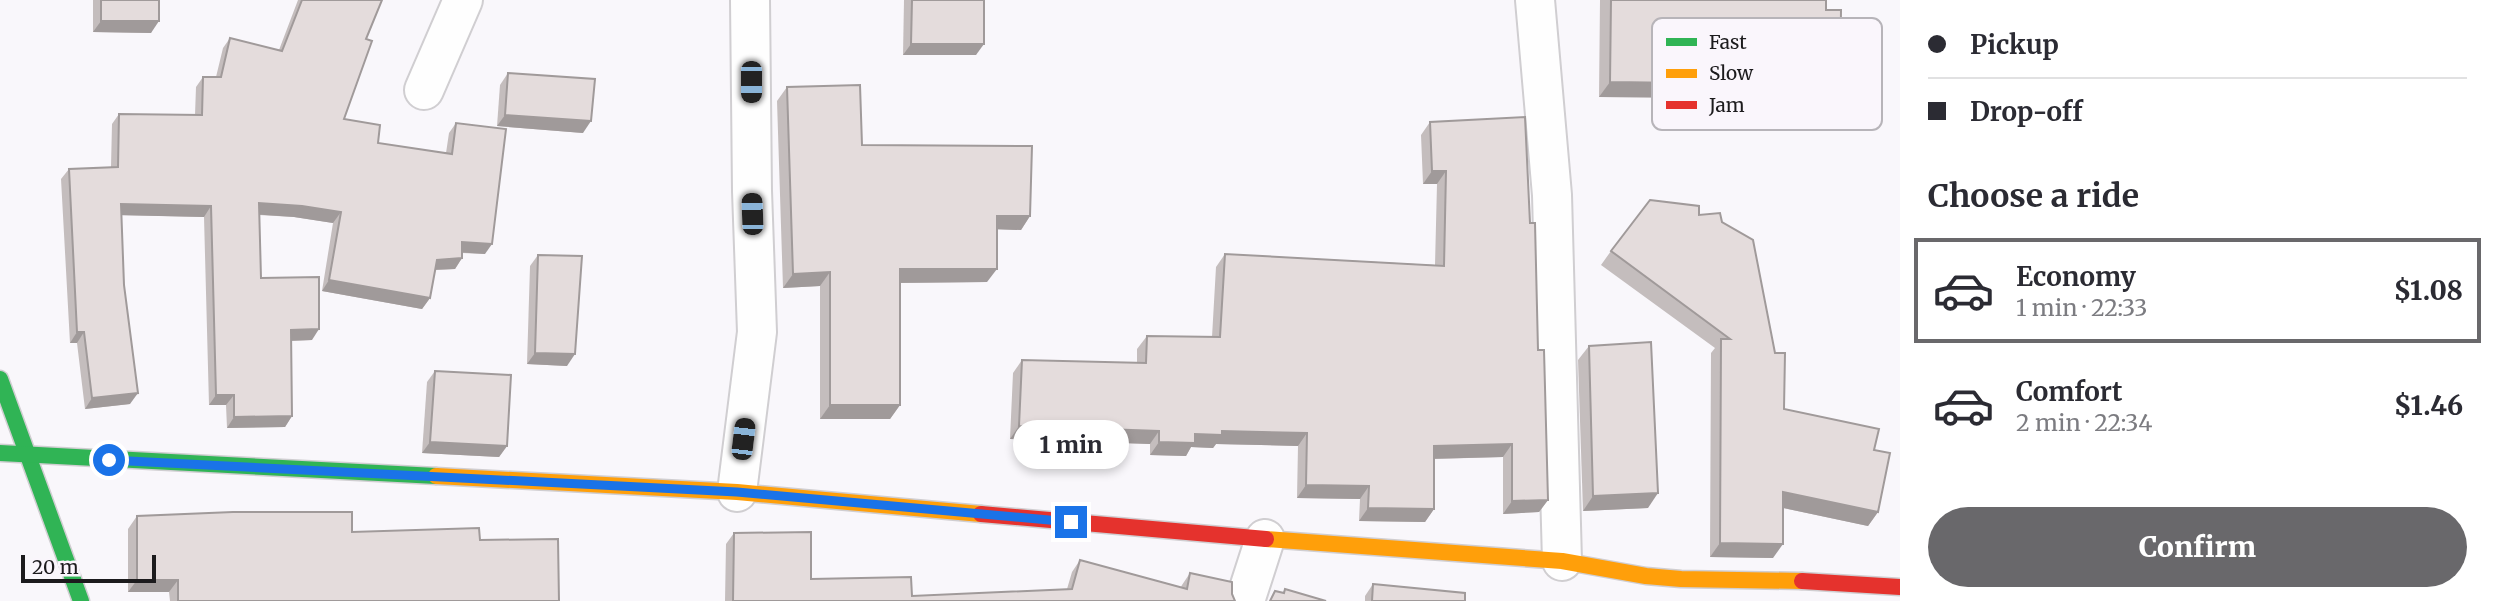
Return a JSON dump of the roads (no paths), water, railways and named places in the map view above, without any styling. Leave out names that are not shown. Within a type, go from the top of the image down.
[{"type":"street","points":[[424,90],[463,0]]},
{"type":"street","points":[[737,492],[757,332],[750,0]]},
{"type":"street","points":[[1535,0],[1552,195],[1562,561]]},
{"type":"street","points":[[0,379],[81,601]]},
{"type":"street","points":[[0,453],[737,492],[1265,539],[1562,561],[1646,576],[1682,590],[1797,581],[1900,587]]},
{"type":"street","points":[[1245,601],[1265,539]]}]
